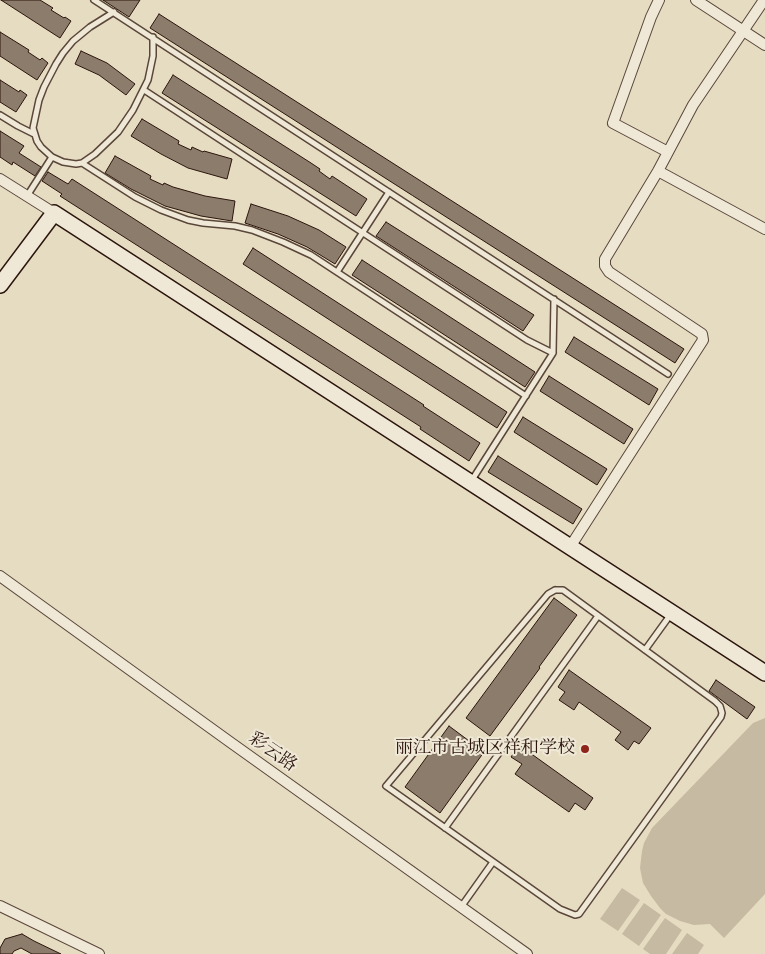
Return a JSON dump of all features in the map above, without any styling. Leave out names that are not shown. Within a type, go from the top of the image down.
[{"type":"street","points":[[659,0],[651,17],[613,123],[668,152]]},
{"type":"street","points":[[696,0],[765,45]]},
{"type":"street","points":[[570,547],[703,340],[702,334],[611,274],[605,266],[605,258],[658,171],[692,105],[764,0]]},
{"type":"street","points":[[658,171],[765,229]]},
{"type":"street","points":[[0,179],[765,673]]},
{"type":"street","points":[[0,285],[54,213]]},
{"type":"street","name":"彩云路","points":[[0,576],[527,954]]},
{"type":"street","points":[[0,906],[99,954]]},
{"type":"lane","points":[[94,0],[668,374]]},
{"type":"lane","points":[[114,12],[81,34],[63,53],[50,75],[39,100],[33,128],[34,134],[41,147],[52,157],[63,162],[82,163],[118,132],[133,110],[148,80],[154,56],[152,37]]},
{"type":"lane","points":[[144,90],[527,340],[553,353]]},
{"type":"lane","points":[[0,115],[34,134]]},
{"type":"lane","points":[[27,196],[52,157]]},
{"type":"lane","points":[[82,163],[135,197],[161,210],[188,220],[235,226],[268,236],[304,252],[526,396]]},
{"type":"lane","points":[[337,272],[389,192]]},
{"type":"lane","points":[[470,483],[553,353],[554,299]]},
{"type":"lane","points":[[555,590],[563,590],[645,650],[715,700],[720,706],[721,717],[579,914],[575,915],[560,909],[386,786],[548,594],[555,590]]},
{"type":"lane","points":[[645,650],[672,613]]},
{"type":"lane","points":[[445,828],[598,616]]},
{"type":"lane","points":[[461,907],[493,862]]},
{"type":"shaded area","points":[[765,718],[765,894],[724,938],[710,924],[694,925],[680,921],[666,914],[660,908],[643,883],[640,868],[642,851],[652,828],[753,723]]},
{"type":"shaded area","points":[[622,888],[640,900],[618,931],[600,919]]},
{"type":"shaded area","points":[[644,903],[661,915],[639,946],[622,934]]},
{"type":"shaded area","points":[[665,918],[682,930],[666,954],[650,954],[643,949]]},
{"type":"shaded area","points":[[687,933],[704,945],[698,954],[672,954]]},
{"type":"building","points":[[1,0],[40,0],[53,8],[51,10],[71,21],[60,38]]},
{"type":"building","points":[[103,0],[140,0],[129,17]]},
{"type":"building","points":[[159,14],[684,349],[675,363],[150,28]]},
{"type":"building","points":[[0,32],[29,50],[28,52],[40,60],[42,58],[48,63],[37,80],[0,56]]},
{"type":"building","points":[[81,51],[107,63],[135,84],[126,95],[99,75],[75,64]]},
{"type":"building","points":[[173,75],[311,163],[330,179],[332,176],[367,199],[356,216],[162,93]]},
{"type":"building","points":[[0,80],[27,95],[16,112],[0,102]]},
{"type":"building","points":[[142,119],[179,141],[178,144],[191,150],[192,147],[203,152],[232,159],[227,179],[188,168],[131,136]]},
{"type":"building","points":[[0,131],[24,146],[19,153],[41,167],[35,176],[13,162],[12,165],[0,157]]},
{"type":"building","points":[[115,156],[151,176],[150,179],[163,185],[164,183],[205,196],[235,201],[232,221],[201,216],[165,206],[131,189],[105,173]]},
{"type":"building","points":[[48,172],[68,184],[72,179],[480,443],[469,461],[420,429],[421,427],[60,196],[62,194],[42,181]]},
{"type":"building","points":[[251,204],[288,216],[319,230],[346,247],[335,264],[307,247],[278,234],[245,223]]},
{"type":"building","points":[[386,222],[534,315],[523,331],[376,236]]},
{"type":"building","points":[[253,248],[507,412],[497,428],[243,264]]},
{"type":"building","points":[[362,260],[535,372],[525,387],[352,275]]},
{"type":"building","points":[[574,337],[658,389],[649,405],[565,352]]},
{"type":"building","points":[[549,376],[633,429],[624,444],[540,391]]},
{"type":"building","points":[[523,417],[607,469],[597,485],[514,432]]},
{"type":"building","points":[[498,456],[582,509],[573,524],[488,472]]},
{"type":"building","points":[[554,598],[577,615],[490,736],[466,718]]},
{"type":"building","points":[[569,670],[651,728],[639,744],[634,741],[628,750],[615,740],[621,732],[579,702],[574,710],[559,700],[565,692],[558,687]]},
{"type":"building","points":[[716,680],[755,707],[747,719],[709,691]]},
{"type":"building","points":[[449,726],[484,752],[440,813],[405,787]]},
{"type":"building","points":[[519,745],[593,798],[585,810],[575,803],[569,812],[515,774],[522,764],[511,757]]},
{"type":"building","points":[[22,934],[61,954],[32,954],[21,948],[12,954],[0,954],[0,948],[5,939]]},
{"type":"place","name":"丽江市古城区祥和学校","points":[[585,749]]}]
